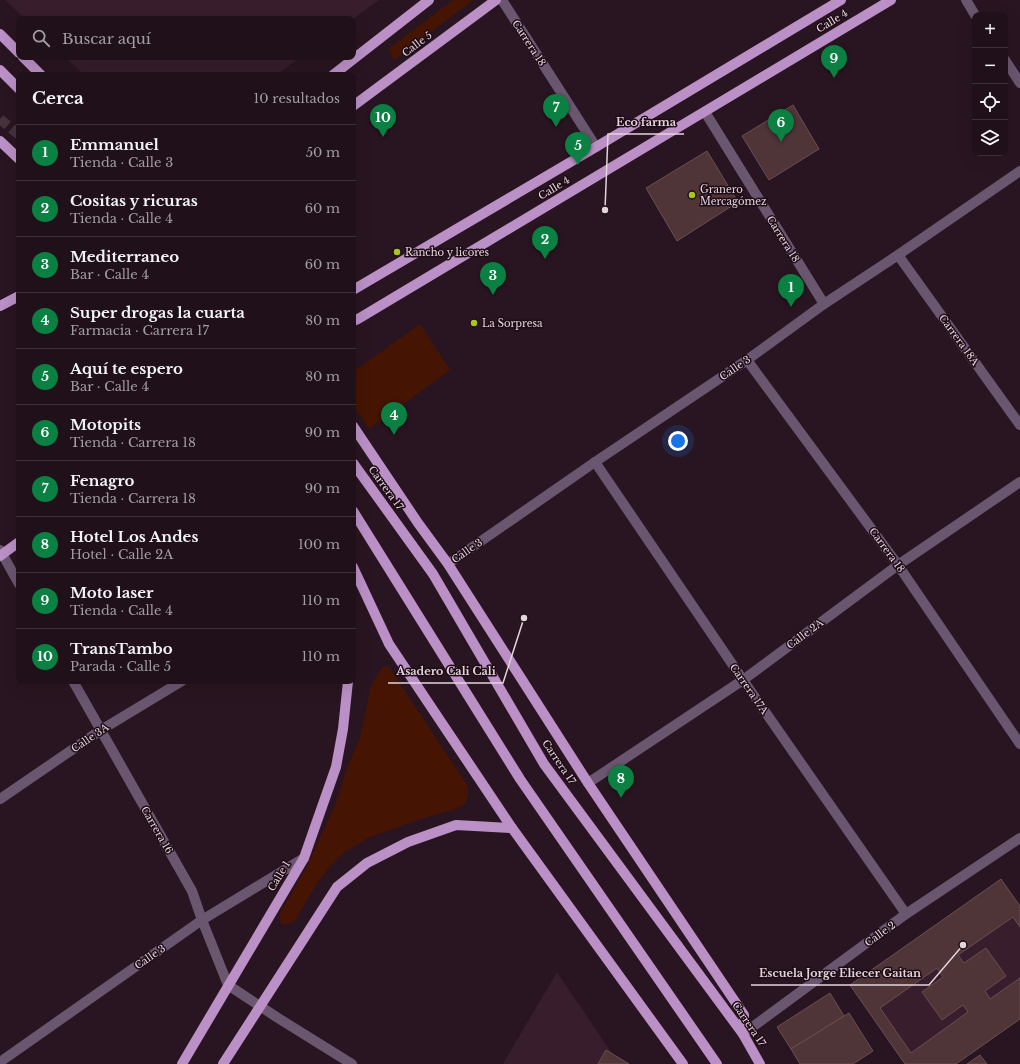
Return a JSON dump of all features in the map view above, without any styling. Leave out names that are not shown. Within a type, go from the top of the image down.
[{"type":"main road","points":[[356,57],[429,0]]},
{"type":"main road","name":"Calle 5","points":[[356,104],[496,0]]},
{"type":"main road","name":"Calle 4","points":[[356,288],[596,147],[841,0]]},
{"type":"main road","name":"Calle 4","points":[[356,321],[891,0]]},
{"type":"main road","points":[[0,34],[16,50]]},
{"type":"main road","points":[[26,60],[38,72]]},
{"type":"main road","points":[[337,72],[352,60]]},
{"type":"main road","points":[[0,70],[16,86]]},
{"type":"main road","points":[[0,141],[16,156]]},
{"type":"main road","points":[[0,306],[16,298]]},
{"type":"main road","points":[[356,430],[418,523],[448,564],[588,783],[744,1015],[743,1034]]},
{"type":"main road","name":"Carrera 17","points":[[356,467],[433,574],[544,764],[743,1034],[760,1064]]},
{"type":"main road","points":[[356,516],[520,779],[717,1064]]},
{"type":"main road","points":[[1,554],[16,544]]},
{"type":"main road","points":[[356,575],[389,644],[512,828],[683,1064]]},
{"type":"main road","name":"Calle 1","points":[[182,1064],[304,858],[336,767],[343,729],[348,684]]},
{"type":"main road","points":[[223,1064],[337,887],[367,863],[408,842],[456,825],[512,828]]},
{"type":"street","name":"Carrera 18","points":[[502,0],[596,147]]},
{"type":"street","points":[[966,0],[973,12]]},
{"type":"street","points":[[1008,65],[1020,84]]},
{"type":"street","name":"Carrera 18","points":[[705,112],[824,304]]},
{"type":"street","name":"Calle 3","points":[[448,564],[595,462],[747,360],[824,304],[1020,171]]},
{"type":"street","name":"Carrera 18A","points":[[898,255],[1020,425]]},
{"type":"street","name":"Carrera 18","points":[[747,360],[898,564],[1020,744]]},
{"type":"street","name":"Carrera 17A","points":[[595,462],[743,680],[906,914]]},
{"type":"street","name":"Calle 2A","points":[[588,783],[743,680],[898,564],[1020,482]]},
{"type":"street","points":[[1,554],[16,579]]},
{"type":"street","name":"Carrera 16","points":[[75,684],[192,891],[228,985]]},
{"type":"street","name":"Calle 3A","points":[[0,799],[101,730],[177,684]]},
{"type":"street","name":"Calle 2","points":[[743,1034],[906,914],[1020,838]]},
{"type":"street","name":"Calle 3","points":[[0,1062],[202,920],[304,858]]},
{"type":"street","points":[[228,985],[352,1064]]},
{"type":"shaded area","points":[[5,0],[379,0],[356,17],[22,16]]},
{"type":"shaded area","points":[[453,0],[473,0],[394,60],[388,49]]},
{"type":"shaded area","points":[[68,60],[297,60],[280,72],[81,72]]},
{"type":"shaded area","points":[[420,324],[450,370],[369,429],[356,410],[356,370]]},
{"type":"shaded area","points":[[384,666],[389,667],[466,783],[468,788],[468,796],[465,803],[457,809],[420,819],[368,838],[343,853],[331,865],[316,885],[295,920],[289,924],[283,925],[279,919],[281,911],[308,864],[336,803],[347,768],[360,737],[371,686]]},
{"type":"shaded area","points":[[1001,879],[1020,906],[1020,1019],[956,1064],[905,1064],[850,985]]},
{"type":"shaded area","points":[[557,972],[619,1064],[503,1064]]},
{"type":"building","points":[[793,105],[819,149],[769,180],[742,136]]},
{"type":"building","name":"Granero Mercagómez","points":[[707,151],[738,202],[677,241],[646,188]]},
{"type":"building","points":[[1001,879],[1020,906],[1020,927],[1013,917],[958,955],[964,963],[986,948],[1006,976],[985,991],[990,999],[1020,978],[1020,1019],[956,1064],[905,1064],[850,985]],"holes":[[[937,968],[943,977],[922,992],[942,1020],[963,1005],[968,1012],[911,1053],[880,1008]]]},
{"type":"building","points":[[830,993],[844,1016],[791,1049],[777,1027]]},
{"type":"building","points":[[849,1013],[873,1051],[853,1064],[800,1064],[791,1049]]},
{"type":"building","points":[[606,1050],[629,1064],[598,1064]]},
{"type":"building","points":[[980,1055],[987,1064],[967,1064]]},
{"type":"tunnel","points":[[0,119],[16,132]]},
{"type":"place","name":"Moto laser","points":[[834,78]]},
{"type":"place","name":"Fenagro","points":[[556,127]]},
{"type":"place","name":"TransTambo","points":[[383,137]]},
{"type":"place","name":"Motopits","points":[[781,142]]},
{"type":"place","name":"Aquí te espero","points":[[578,165]]},
{"type":"place","name":"Granero Mercagómez","points":[[692,195]]},
{"type":"place","name":"Eco farma","points":[[605,210]]},
{"type":"place","name":"Rancho y licores","points":[[397,252]]},
{"type":"place","name":"Cositas y ricuras","points":[[545,259]]},
{"type":"place","name":"Mediterraneo","points":[[493,295]]},
{"type":"place","name":"Emmanuel","points":[[791,307]]},
{"type":"place","name":"La Sorpresa","points":[[474,323]]},
{"type":"place","name":"Super drogas la cuarta","points":[[394,435]]},
{"type":"place","name":"Asadero Cali Cali","points":[[524,618]]},
{"type":"place","name":"Hotel Los Andes","points":[[621,798]]},
{"type":"place","name":"Escuela Jorge Eliecer Gaitan","points":[[963,945]]}]
